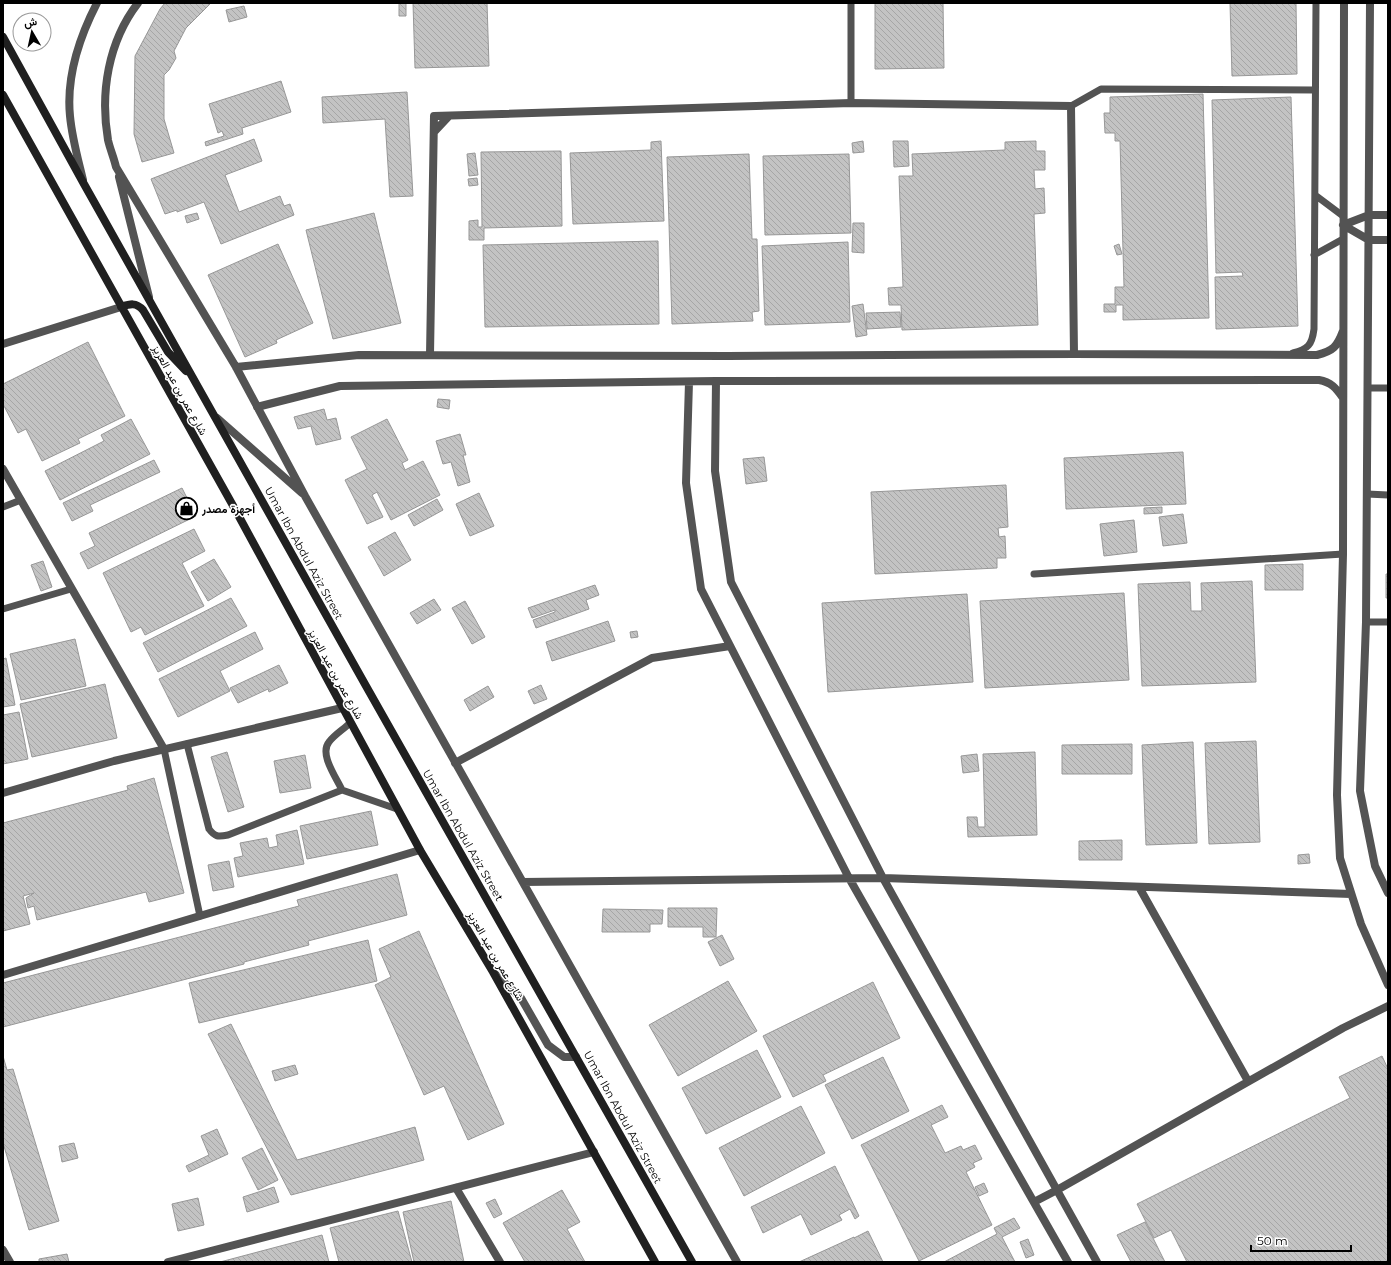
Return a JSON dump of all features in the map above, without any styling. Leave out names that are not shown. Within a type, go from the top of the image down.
[{"type":"main road","name":"شارع عمر بن عبد العزيز","points":[[3,37],[216,418]]},
{"type":"main road","name":"شارع عمر بن عبد العزيز","points":[[3,95],[236,511],[397,809],[493,972],[654,1262]]},
{"type":"main road","points":[[121,307],[130,304],[140,306],[168,352],[196,382]]},
{"type":"main road","name":"Umar Ibn Abdul Aziz Street","points":[[216,418],[692,1262]]},
{"type":"street","points":[[84,184],[73,136],[70,115],[70,96],[76,53],[82,33],[96,3]]},
{"type":"street","points":[[138,3],[124,26],[114,47],[108,72],[105,95],[106,119],[108,142],[116,167],[151,302]]},
{"type":"street","points":[[1344,3],[1342,398],[1343,554],[1337,795],[1340,858],[1360,924],[1388,984]]},
{"type":"street","points":[[1370,3],[1366,622],[1360,791],[1375,866],[1388,893]]},
{"type":"street","points":[[430,355],[434,116],[851,103],[1071,106],[1074,354]]},
{"type":"street","points":[[116,167],[236,367],[305,496],[737,1262]]},
{"type":"street","points":[[1343,225],[1368,215],[1388,215]]},
{"type":"street","points":[[1343,225],[1369,240],[1388,240]]},
{"type":"street","points":[[3,344],[121,307]]},
{"type":"street","points":[[236,367],[359,355],[1317,355],[1331,350],[1338,344],[1343,331]]},
{"type":"street","points":[[258,406],[340,386],[716,381],[1319,380],[1333,385],[1342,398]]},
{"type":"street","points":[[716,381],[715,471],[731,582],[883,878],[1097,1262]]},
{"type":"street","points":[[689,382],[686,483],[701,589],[850,878],[1068,1262]]},
{"type":"street","points":[[216,418],[305,496]]},
{"type":"street","points":[[3,469],[164,749]]},
{"type":"street","points":[[455,763],[652,658],[730,646]]},
{"type":"street","points":[[3,793],[114,761],[342,708]]},
{"type":"street","points":[[3,975],[420,850]]},
{"type":"street","points":[[523,882],[883,878],[1351,894]]},
{"type":"street","points":[[1139,887],[1248,1081]]},
{"type":"street","points":[[493,972],[521,998],[548,1044],[564,1057],[576,1057]]},
{"type":"street","points":[[1034,1202],[1343,1028],[1388,1006]]},
{"type":"street","points":[[168,1262],[594,1152]]},
{"type":"street","points":[[456,1188],[500,1262]]},
{"type":"street","points":[[3,1250],[10,1262]]},
{"type":"lane","points":[[851,3],[851,103]]},
{"type":"lane","points":[[1288,355],[1306,349],[1313,337],[1316,3]]},
{"type":"lane","points":[[1071,106],[1101,89],[1315,90]]},
{"type":"lane","points":[[1315,195],[1343,216]]},
{"type":"lane","points":[[1314,255],[1343,239]]},
{"type":"lane","points":[[1368,388],[1388,388]]},
{"type":"lane","points":[[1367,494],[1388,495]]},
{"type":"lane","points":[[3,507],[21,500]]},
{"type":"lane","points":[[1034,574],[1343,554]]},
{"type":"lane","points":[[3,609],[71,589]]},
{"type":"lane","points":[[1366,622],[1388,622]]},
{"type":"lane","points":[[342,790],[325,755],[329,741],[350,723]]},
{"type":"lane","points":[[187,744],[208,829],[213,835],[219,837],[228,835],[342,790],[397,809]]},
{"type":"lane","points":[[164,749],[200,916]]},
{"type":"building","points":[[165,3],[211,3],[186,28],[174,51],[176,58],[169,70],[164,75],[164,119],[174,153],[142,162],[134,134],[135,56],[160,9]]},
{"type":"building","points":[[399,3],[406,3],[406,16],[399,16]]},
{"type":"building","points":[[413,3],[487,3],[489,66],[415,68]]},
{"type":"building","points":[[875,3],[943,3],[944,68],[875,69]]},
{"type":"building","points":[[1230,3],[1296,3],[1297,74],[1232,76]]},
{"type":"building","points":[[244,6],[247,17],[229,22],[226,10]]},
{"type":"building","points":[[281,81],[291,112],[242,128],[243,134],[206,146],[205,142],[224,136],[222,131],[218,133],[209,104]]},
{"type":"building","points":[[407,92],[413,196],[390,197],[385,119],[323,123],[322,97]]},
{"type":"building","points":[[1203,94],[1209,318],[1123,320],[1123,305],[1116,305],[1116,312],[1104,312],[1104,304],[1115,304],[1115,287],[1124,287],[1120,141],[1115,141],[1115,133],[1105,133],[1104,113],[1110,113],[1110,97]]},
{"type":"building","points":[[1291,97],[1298,326],[1216,329],[1215,277],[1243,276],[1242,272],[1216,273],[1212,100]]},
{"type":"building","points":[[254,139],[262,161],[225,175],[239,212],[280,196],[284,206],[290,204],[294,215],[221,244],[204,202],[177,212],[177,210],[165,214],[151,179]]},
{"type":"building","points":[[661,141],[664,221],[573,224],[570,153],[651,150],[651,142]]},
{"type":"building","points":[[863,141],[864,152],[853,153],[852,143]]},
{"type":"building","points":[[893,141],[908,141],[909,166],[894,167]]},
{"type":"building","points":[[1036,141],[1036,151],[1045,151],[1045,170],[1034,170],[1035,189],[1044,188],[1045,213],[1034,214],[1038,325],[902,330],[901,305],[889,305],[888,288],[903,287],[899,176],[913,176],[912,154],[1005,150],[1005,142]]},
{"type":"building","points":[[561,151],[562,226],[484,228],[484,240],[469,240],[469,221],[478,220],[478,227],[482,227],[481,152]]},
{"type":"building","points":[[475,153],[478,175],[469,176],[467,154]]},
{"type":"building","points":[[749,154],[752,239],[757,239],[759,311],[752,312],[753,321],[672,324],[667,157]]},
{"type":"building","points":[[849,154],[851,233],[765,235],[763,156]]},
{"type":"building","points":[[477,178],[478,185],[469,186],[468,179]]},
{"type":"building","points":[[197,213],[199,219],[187,223],[185,216]]},
{"type":"building","points":[[374,213],[401,323],[333,339],[306,230]]},
{"type":"building","points":[[853,223],[864,223],[864,253],[852,252]]},
{"type":"building","points":[[658,241],[659,324],[485,327],[483,245]]},
{"type":"building","points":[[848,242],[850,322],[765,325],[762,246]]},
{"type":"building","points":[[278,244],[313,323],[276,340],[277,343],[245,357],[208,275]]},
{"type":"building","points":[[1119,244],[1122,254],[1117,255],[1114,246]]},
{"type":"building","points":[[863,304],[867,335],[856,337],[852,306]]},
{"type":"building","points":[[900,312],[901,327],[867,329],[866,313]]},
{"type":"building","points":[[88,342],[125,416],[78,439],[80,443],[42,461],[26,429],[18,433],[3,404],[3,384]]},
{"type":"building","points":[[438,399],[450,400],[449,409],[437,407]]},
{"type":"building","points":[[324,409],[327,420],[336,418],[341,439],[316,445],[311,426],[298,429],[294,417]]},
{"type":"building","points":[[131,419],[150,454],[60,500],[45,471],[104,441],[101,435]]},
{"type":"building","points":[[387,419],[408,460],[402,463],[405,470],[423,461],[440,495],[391,520],[377,492],[372,495],[383,517],[367,524],[345,480],[367,469],[351,437]]},
{"type":"building","points":[[460,434],[466,455],[463,455],[470,482],[458,486],[451,462],[443,464],[436,441]]},
{"type":"building","points":[[1183,452],[1186,504],[1066,509],[1064,458]]},
{"type":"building","points":[[764,457],[767,481],[746,484],[743,459]]},
{"type":"building","points":[[154,460],[160,472],[90,505],[93,511],[72,521],[63,503]]},
{"type":"building","points":[[1006,485],[1008,527],[998,528],[999,537],[1005,536],[1006,558],[997,558],[997,568],[875,574],[871,492]]},
{"type":"building","points":[[182,488],[196,516],[88,569],[80,553],[95,546],[89,533]]},
{"type":"building","points":[[479,493],[494,526],[470,536],[456,504]]},
{"type":"building","points":[[437,499],[443,510],[414,526],[408,515]]},
{"type":"building","points":[[1162,507],[1162,513],[1144,514],[1144,508]]},
{"type":"building","points":[[1183,514],[1187,543],[1163,546],[1159,517]]},
{"type":"building","points":[[1134,520],[1137,552],[1104,556],[1100,524]]},
{"type":"building","points":[[194,529],[205,551],[182,563],[204,606],[145,635],[141,627],[131,632],[103,573]]},
{"type":"building","points":[[395,532],[411,560],[384,576],[368,547]]},
{"type":"building","points":[[214,559],[231,587],[208,601],[191,572]]},
{"type":"building","points":[[43,561],[52,587],[41,591],[31,565]]},
{"type":"building","points":[[1303,564],[1303,590],[1265,590],[1265,565]]},
{"type":"building","points":[[1386,574],[1388,574],[1388,598],[1386,598]]},
{"type":"building","points":[[1252,581],[1256,682],[1142,686],[1138,584],[1190,582],[1191,611],[1202,611],[1201,583]]},
{"type":"building","points":[[595,585],[599,595],[586,600],[589,609],[536,628],[533,620],[555,612],[555,610],[532,618],[528,608]]},
{"type":"building","points":[[1124,593],[1129,680],[985,688],[980,601]]},
{"type":"building","points":[[967,594],[973,682],[828,692],[822,603]]},
{"type":"building","points":[[231,598],[247,626],[158,672],[143,643]]},
{"type":"building","points":[[434,599],[441,610],[417,624],[410,613]]},
{"type":"building","points":[[465,601],[485,637],[472,644],[452,608]]},
{"type":"building","points":[[608,621],[615,641],[552,661],[546,642]]},
{"type":"building","points":[[637,631],[638,637],[631,638],[630,632]]},
{"type":"building","points":[[255,632],[263,649],[220,671],[230,691],[178,717],[159,679]]},
{"type":"building","points":[[75,639],[86,686],[21,700],[10,654]]},
{"type":"building","points":[[6,658],[15,705],[3,707],[3,659]]},
{"type":"building","points":[[279,665],[288,683],[269,692],[268,689],[238,703],[230,688]]},
{"type":"building","points":[[105,684],[117,738],[32,757],[20,704]]},
{"type":"building","points":[[541,685],[547,699],[534,704],[528,691]]},
{"type":"building","points":[[488,686],[494,697],[470,711],[464,700]]},
{"type":"building","points":[[19,712],[28,759],[3,764],[3,715]]},
{"type":"building","points":[[1256,741],[1260,842],[1209,844],[1205,743]]},
{"type":"building","points":[[1193,742],[1197,843],[1146,845],[1142,745]]},
{"type":"building","points":[[1132,744],[1132,774],[1062,774],[1062,745]]},
{"type":"building","points":[[227,752],[244,807],[228,812],[211,757]]},
{"type":"building","points":[[1035,752],[1037,835],[968,837],[967,817],[977,817],[978,827],[985,827],[983,754]]},
{"type":"building","points":[[977,754],[979,771],[963,773],[961,756]]},
{"type":"building","points":[[305,755],[311,788],[280,793],[274,761]]},
{"type":"building","points":[[154,778],[184,893],[149,902],[146,892],[37,920],[34,906],[28,908],[26,898],[34,893],[23,896],[30,924],[3,931],[3,823],[128,790],[127,786]]},
{"type":"building","points":[[371,811],[378,845],[307,859],[300,826]]},
{"type":"building","points":[[297,830],[304,864],[238,877],[234,858],[243,856],[240,843],[267,838],[269,848],[278,846],[276,835]]},
{"type":"building","points":[[1122,840],[1122,860],[1079,860],[1079,841]]},
{"type":"building","points":[[1309,854],[1310,863],[1298,864],[1298,855]]},
{"type":"building","points":[[229,861],[234,887],[213,891],[208,865]]},
{"type":"building","points":[[397,874],[407,915],[308,941],[309,945],[244,962],[244,964],[3,1027],[3,983],[299,906],[297,900]]},
{"type":"building","points":[[668,908],[717,908],[716,937],[703,937],[703,927],[668,927]]},
{"type":"building","points":[[603,909],[663,910],[662,924],[650,924],[650,932],[602,932]]},
{"type":"building","points":[[419,931],[504,1124],[468,1140],[444,1086],[424,1095],[375,985],[391,977],[379,949]]},
{"type":"building","points":[[722,935],[734,959],[720,966],[708,942]]},
{"type":"building","points":[[368,940],[377,981],[199,1023],[189,983]]},
{"type":"building","points":[[728,981],[757,1031],[678,1076],[649,1025]]},
{"type":"building","points":[[873,982],[900,1038],[823,1075],[826,1081],[793,1097],[763,1036]]},
{"type":"building","points":[[231,1024],[297,1160],[415,1127],[424,1160],[291,1195],[208,1034]]},
{"type":"building","points":[[757,1050],[781,1097],[706,1134],[682,1088]]},
{"type":"building","points":[[3,1056],[7,1070],[13,1069],[59,1221],[29,1230],[3,1143]]},
{"type":"building","points":[[1382,1056],[1388,1069],[1388,1262],[1187,1262],[1171,1230],[1154,1238],[1137,1204],[1350,1098],[1339,1077]]},
{"type":"building","points":[[883,1057],[909,1111],[852,1139],[825,1085]]},
{"type":"building","points":[[295,1065],[298,1074],[275,1081],[272,1071]]},
{"type":"building","points":[[942,1105],[948,1117],[931,1125],[945,1153],[961,1146],[963,1150],[975,1145],[982,1159],[973,1163],[975,1167],[966,1172],[992,1225],[919,1261],[861,1145]]},
{"type":"building","points":[[801,1106],[825,1153],[744,1196],[719,1148]]},
{"type":"building","points":[[217,1129],[228,1154],[189,1172],[186,1166],[209,1155],[201,1136]]},
{"type":"building","points":[[74,1143],[78,1158],[62,1162],[59,1146]]},
{"type":"building","points":[[262,1148],[278,1180],[258,1190],[242,1158]]},
{"type":"building","points":[[835,1166],[859,1216],[855,1219],[850,1209],[839,1215],[842,1220],[811,1235],[801,1214],[763,1233],[751,1207]]},
{"type":"building","points":[[984,1183],[988,1192],[979,1196],[975,1187]]},
{"type":"building","points":[[274,1187],[279,1202],[247,1212],[243,1197]]},
{"type":"building","points":[[562,1190],[580,1222],[567,1229],[585,1262],[525,1262],[503,1223]]},
{"type":"building","points":[[198,1198],[204,1225],[178,1231],[172,1204]]},
{"type":"building","points":[[495,1199],[502,1214],[494,1218],[486,1203]]},
{"type":"building","points":[[451,1201],[464,1262],[414,1262],[403,1212]]},
{"type":"building","points":[[398,1211],[412,1262],[339,1262],[330,1228]]},
{"type":"building","points":[[1014,1218],[1020,1228],[1002,1237],[1015,1262],[944,1262],[997,1234],[994,1228]]},
{"type":"building","points":[[1145,1222],[1165,1262],[1131,1262],[1117,1235]]},
{"type":"building","points":[[868,1231],[883,1262],[799,1262],[854,1238]]},
{"type":"building","points":[[322,1235],[329,1262],[220,1262]]},
{"type":"building","points":[[1028,1239],[1034,1255],[1026,1258],[1020,1242]]},
{"type":"building","points":[[67,1254],[69,1262],[39,1262],[39,1259]]},
{"type":"place","name":"أجهزة مصدر","points":[[186,509]]}]
